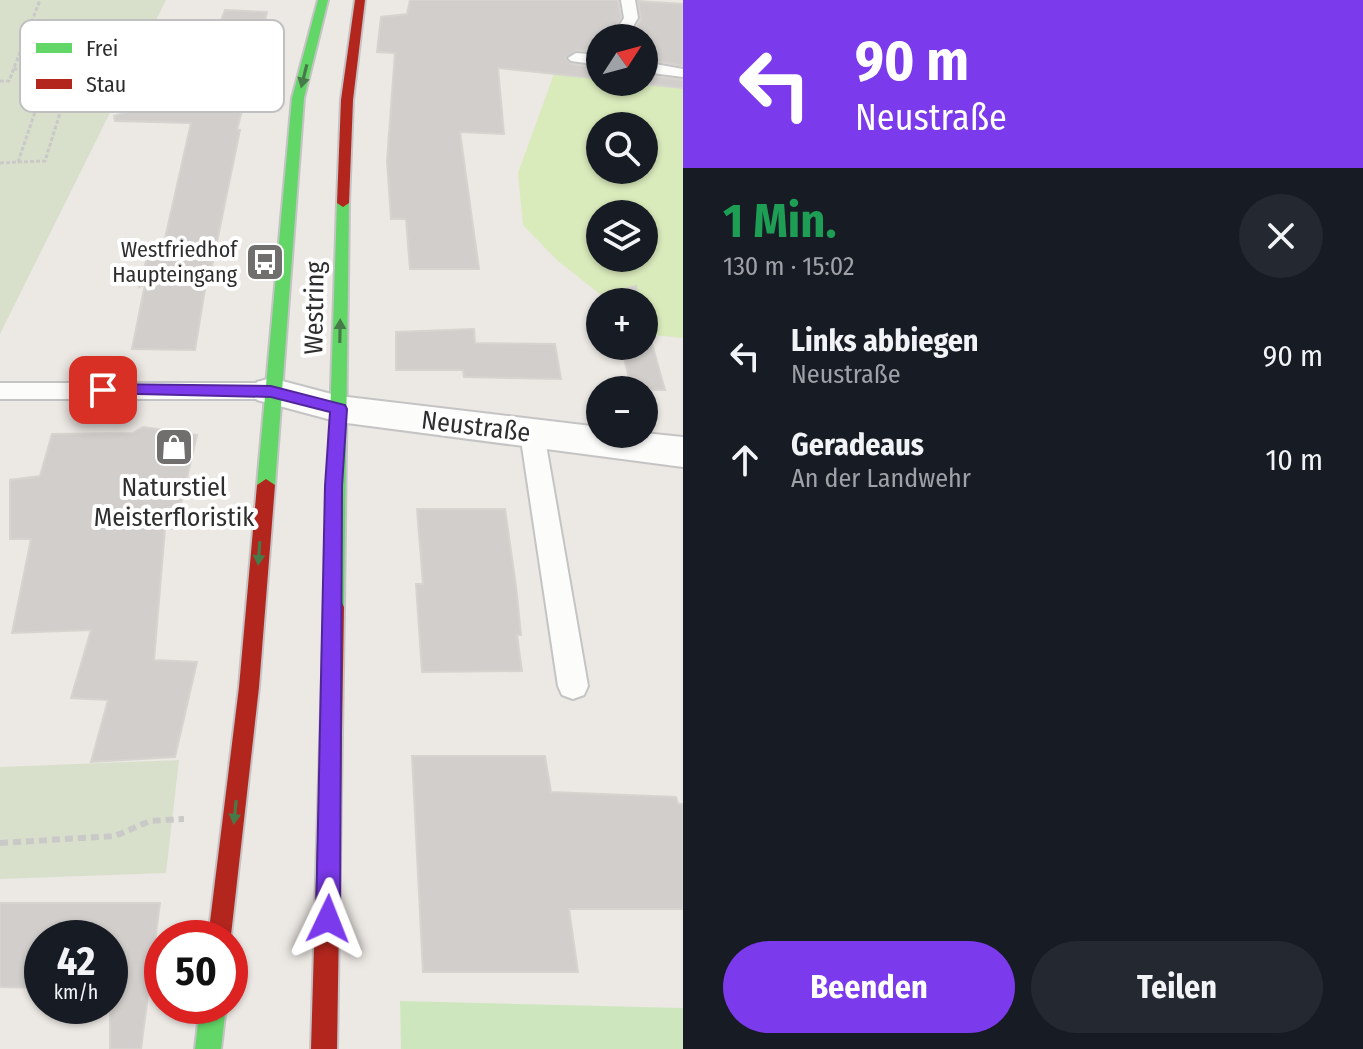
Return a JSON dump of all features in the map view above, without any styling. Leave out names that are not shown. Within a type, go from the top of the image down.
[{"type":"main road","name":"Westring","points":[[222,920],[249,687],[271,391],[298,98],[323,0]]},
{"type":"main road","name":"Westring","points":[[324,1049],[333,747],[334,486],[339,409],[347,100],[360,0]]},
{"type":"main road","points":[[208,1049],[211,1024]]},
{"type":"street","name":"Neustraße","points":[[271,391],[339,409],[683,452]]},
{"type":"lane","points":[[627,24],[631,18],[628,0]]},
{"type":"lane","points":[[641,0],[641,24]]},
{"type":"lane","points":[[576,58],[586,59]]},
{"type":"lane","points":[[658,69],[681,73]]},
{"type":"lane","points":[[0,391],[271,391]]},
{"type":"lane","points":[[532,433],[573,686]]},
{"type":"path","points":[[32,20],[40,0]]},
{"type":"path","points":[[0,81],[9,81],[20,53]]},
{"type":"path","points":[[14,69],[20,69]]},
{"type":"path","points":[[18,162],[35,112]]},
{"type":"path","points":[[0,163],[45,161],[60,112]]},
{"type":"path","points":[[0,843],[115,836],[150,821],[234,818]]},
{"type":"green space","points":[[0,0],[166,0],[156,20],[20,20],[20,112],[110,112],[0,334]]},
{"type":"green space","points":[[554,74],[586,78],[586,96],[658,96],[658,86],[683,89],[683,338],[658,335],[658,288],[592,288],[558,261],[523,225],[518,173]]},
{"type":"green space","points":[[179,760],[166,873],[0,879],[0,767]]},
{"type":"green space","points":[[400,1001],[683,1008],[683,1049],[401,1049]]},
{"type":"building","points":[[410,0],[618,0],[621,17],[617,24],[586,24],[586,51],[576,50],[565,58],[571,64],[586,66],[586,77],[498,68],[504,134],[460,132],[479,269],[410,269],[406,219],[391,219],[387,161],[395,53],[377,52],[381,17],[407,14]]},
{"type":"building","points":[[638,1],[683,4],[683,66],[658,62],[658,24],[639,24],[641,20]]},
{"type":"building","points":[[225,10],[267,12],[265,20],[221,20]]},
{"type":"building","points":[[658,77],[683,80],[683,88],[658,85]]},
{"type":"building","points":[[127,112],[242,112],[211,271],[208,271],[195,350],[132,349],[145,284],[139,287],[151,243],[164,243],[191,123],[115,121],[114,116]]},
{"type":"building","points":[[474,329],[475,343],[555,344],[561,379],[464,377],[463,370],[396,370],[396,332]]},
{"type":"building","points":[[624,360],[657,360],[665,390],[658,390],[658,376],[628,376]]},
{"type":"building","points":[[143,427],[197,435],[175,529],[165,529],[154,660],[197,662],[175,757],[91,762],[108,700],[71,698],[91,630],[12,633],[31,539],[10,539],[10,480],[40,476],[52,434],[133,433]]},
{"type":"building","points":[[417,509],[505,509],[516,586],[521,635],[517,635],[522,671],[422,672],[416,584],[423,584]]},
{"type":"building","points":[[412,756],[545,756],[551,792],[676,797],[678,804],[683,804],[683,909],[569,909],[578,972],[423,972]]},
{"type":"building","points":[[0,903],[160,903],[158,920],[144,920],[144,1024],[141,1049],[110,1049],[110,1024],[128,1024],[128,920],[24,920],[24,988],[0,987]]},
{"type":"traffic: fast","points":[[266,485],[298,98],[323,0]]},
{"type":"traffic: fast","points":[[334,607],[343,203]]},
{"type":"traffic: fast","points":[[208,1049],[211,1024]]},
{"type":"traffic: jam","points":[[343,203],[347,100],[360,0]]},
{"type":"traffic: jam","points":[[222,920],[249,687],[266,485]]},
{"type":"traffic: jam","points":[[324,1049],[334,607]]},
{"type":"place","name":"Westfriedhof Haupteingang","points":[[265,262]]},
{"type":"place","name":"Naturstiel Meisterfloristik","points":[[174,447]]},
{"type":"route","points":[[103,390],[271,391],[339,409],[334,486],[333,747],[328,919]]}]
